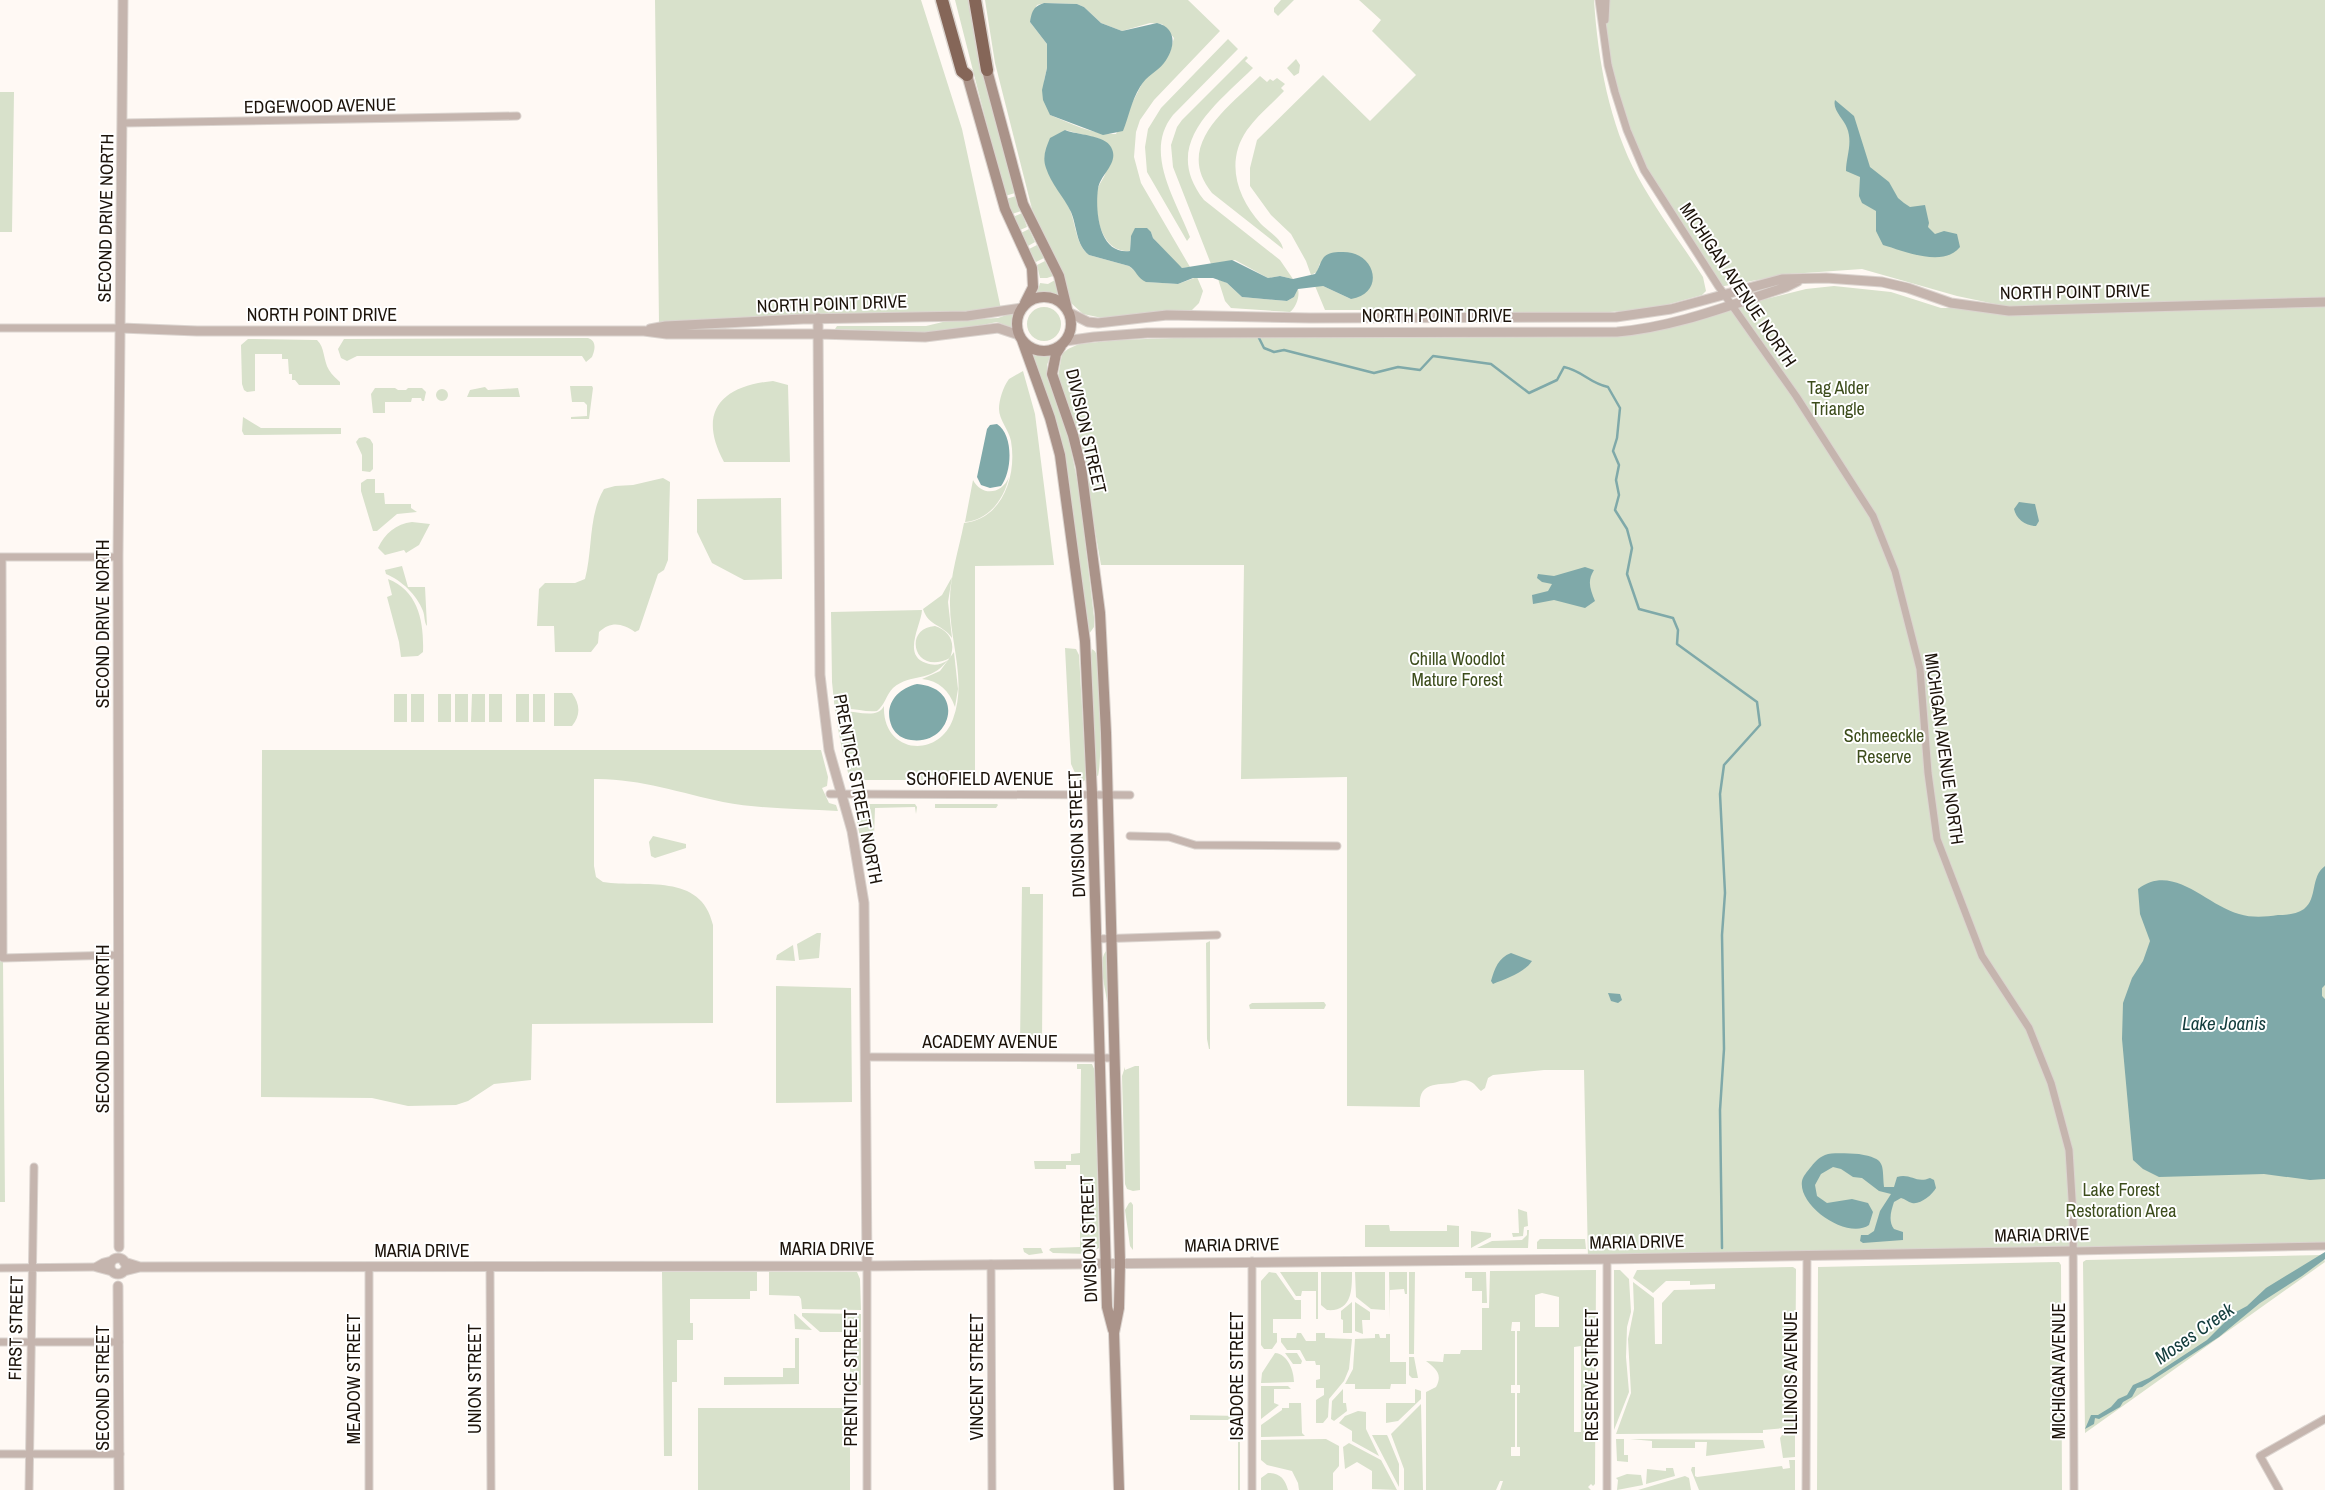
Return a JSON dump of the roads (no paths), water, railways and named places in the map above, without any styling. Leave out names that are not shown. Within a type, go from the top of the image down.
[{"type":"highway","points":[[942,0],[962,70],[967,75]]},
{"type":"highway","points":[[950,0],[968,69],[967,75]]},
{"type":"highway","points":[[974,0],[987,70]]},
{"type":"main road","points":[[967,75],[1002,201],[1032,268],[1032,287],[1018,319],[1020,338],[1027,346],[1039,350],[1052,350],[1063,344],[1070,330],[1068,311],[1059,276],[1023,204],[987,70]]},
{"type":"main road","points":[[1023,305],[1035,299],[1048,298],[1060,302],[1068,311]]},
{"type":"main road","name":"DIVISION STREET","points":[[1020,338],[1050,418],[1060,455],[1085,641],[1092,794],[1107,1307],[1114,1333]]},
{"type":"main road","name":"DIVISION STREET","points":[[1063,344],[1056,354],[1052,374],[1077,446],[1100,613],[1120,1263],[1119,1308],[1114,1333],[1119,1490]]},
{"type":"street","name":"SECOND DRIVE NORTH","points":[[118,1266],[118,558],[123,0]]},
{"type":"street","points":[[1599,0],[1604,35]]},
{"type":"street","points":[[1604,35],[1606,0]]},
{"type":"street","name":"MICHIGAN AVENUE NORTH","points":[[1604,35],[1615,92],[1644,170],[1725,295],[1796,396],[1873,516],[1895,571],[1920,669],[1928,773],[1937,838],[1982,956],[2029,1028],[2052,1083],[2070,1150],[2073,1251]]},
{"type":"street","name":"EDGEWOOD AVENUE","points":[[123,123],[517,116]]},
{"type":"street","name":"NORTH POINT DRIVE","points":[[1068,311],[1088,322],[1098,323],[1168,315],[1310,318],[1602,318],[1650,313],[1773,281],[1826,278],[1872,281],[1908,288],[1951,302],[2009,312],[2325,302]]},
{"type":"street","name":"NORTH POINT DRIVE","points":[[1063,344],[1094,337],[1147,333],[1617,332],[1667,326],[1786,287],[1800,280]]},
{"type":"street","name":"NORTH POINT DRIVE","points":[[644,331],[666,326],[818,318],[967,316],[1023,305]]},
{"type":"street","name":"PRENTICE STREET NORTH","points":[[818,318],[820,675],[829,750],[856,849],[864,903],[866,1266]]},
{"type":"street","name":"NORTH POINT DRIVE","points":[[0,328],[121,328],[197,331],[644,331],[667,334],[818,334],[925,337],[998,328],[1020,338]]},
{"type":"street","points":[[118,558],[1,557],[2,958],[119,955]]},
{"type":"street","name":"SCHOFIELD AVENUE","points":[[830,794],[1130,795]]},
{"type":"street","points":[[1130,836],[1169,837],[1195,845],[1337,846]]},
{"type":"street","points":[[1096,939],[1217,935]]},
{"type":"street","name":"ACADEMY AVENUE","points":[[866,1057],[1113,1058]]},
{"type":"street","name":"FIRST STREET","points":[[30,1490],[34,1167]]},
{"type":"street","name":"MARIA DRIVE","points":[[97,1267],[866,1266],[1607,1259],[2325,1246]]},
{"type":"street","name":"MICHIGAN AVENUE","points":[[2073,1251],[2074,1490]]},
{"type":"street","name":"ILLINOIS AVENUE","points":[[1806,1490],[1807,1256]]},
{"type":"street","name":"RESERVE STREET","points":[[1607,1259],[1607,1490]]},
{"type":"street","name":"ISADORE STREET","points":[[1252,1261],[1252,1490]]},
{"type":"street","name":"VINCENT STREET","points":[[991,1264],[992,1490]]},
{"type":"street","name":"SECOND STREET","points":[[118,1266],[119,1490]]},
{"type":"street","name":"PRENTICE STREET","points":[[866,1266],[867,1490]]},
{"type":"street","points":[[0,1268],[97,1267]]},
{"type":"street","name":"UNION STREET","points":[[490,1267],[491,1490]]},
{"type":"street","name":"MEADOW STREET","points":[[369,1268],[369,1490]]},
{"type":"street","points":[[0,1342],[119,1342]]},
{"type":"street","points":[[2279,1490],[2260,1456],[2325,1419]]},
{"type":"street","points":[[0,1454],[120,1454]]},
{"type":"water","points":[[1044,3],[1077,4],[1084,7],[1101,23],[1122,31],[1157,23],[1168,29],[1171,34],[1172,46],[1168,57],[1140,87],[1123,131],[1103,135],[1050,115],[1043,100],[1042,90],[1047,68],[1047,44],[1030,22],[1034,10],[1037,6]]},
{"type":"water","points":[[1835,100],[1854,116],[1870,167],[1889,182],[1898,198],[1910,207],[1925,205],[1929,223],[1928,227],[1935,234],[1944,231],[1957,234],[1960,247],[1953,253],[1934,257],[1923,256],[1883,245],[1876,231],[1876,211],[1862,203],[1859,196],[1860,177],[1846,171],[1849,134],[1835,107]]},
{"type":"water","points":[[1065,130],[1103,140],[1111,147],[1113,158],[1098,189],[1097,209],[1101,230],[1105,239],[1112,246],[1120,250],[1130,251],[1131,236],[1135,228],[1147,228],[1153,238],[1182,268],[1232,260],[1268,278],[1280,276],[1293,279],[1315,274],[1326,255],[1343,252],[1355,254],[1369,266],[1372,282],[1369,290],[1362,296],[1351,299],[1323,286],[1298,289],[1294,297],[1287,301],[1242,297],[1227,283],[1213,278],[1193,278],[1178,284],[1146,282],[1129,266],[1089,255],[1082,246],[1071,212],[1051,180],[1044,160],[1050,138]]},
{"type":"water","points":[[997,424],[1003,429],[1010,454],[1005,480],[1001,486],[990,488],[981,485],[977,477],[987,429],[990,425]]},
{"type":"water","points":[[2019,502],[2035,504],[2039,521],[2036,526],[2032,526],[2019,519],[2014,509]]},
{"type":"water","points":[[1585,567],[1594,570],[1590,578],[1590,585],[1595,601],[1585,608],[1554,600],[1533,604],[1532,595],[1548,591],[1552,584],[1542,582],[1537,578],[1538,574],[1554,576]]},
{"type":"water","points":[[917,684],[933,688],[943,695],[948,705],[948,716],[944,726],[936,734],[925,739],[911,740],[903,738],[892,727],[889,712],[890,705],[897,694]]},
{"type":"water","name":"Lake Joanis","points":[[2325,866],[2325,985],[2322,988],[2322,996],[2325,999],[2325,1179],[2310,1180],[2264,1174],[2159,1177],[2143,1169],[2133,1160],[2122,1039],[2123,1003],[2132,978],[2143,961],[2150,941],[2140,914],[2138,889],[2151,882],[2164,880],[2189,888],[2239,914],[2258,917],[2288,914],[2301,911],[2308,904],[2317,876]]},
{"type":"water","points":[[1511,953],[1532,961],[1520,972],[1493,984],[1491,981],[1498,964]]},
{"type":"water","points":[[1608,993],[1620,994],[1622,1000],[1618,1003],[1611,1001]]},
{"type":"water","points":[[1829,1154],[1859,1154],[1874,1158],[1881,1163],[1884,1187],[1894,1187],[1897,1177],[1902,1176],[1921,1180],[1930,1178],[1934,1180],[1936,1188],[1932,1194],[1922,1201],[1912,1203],[1901,1198],[1894,1202],[1891,1212],[1891,1223],[1894,1229],[1903,1232],[1903,1240],[1863,1243],[1860,1241],[1861,1235],[1868,1235],[1874,1231],[1880,1211],[1891,1194],[1879,1191],[1862,1178],[1853,1177],[1841,1169],[1833,1167],[1821,1174],[1815,1185],[1817,1196],[1827,1203],[1852,1199],[1868,1203],[1873,1212],[1869,1225],[1860,1228],[1849,1228],[1838,1225],[1816,1210],[1808,1201],[1803,1191],[1802,1181],[1805,1174],[1816,1161]]},
{"type":"water","points":[[2325,1252],[2325,1259],[2302,1276],[2260,1303],[2219,1337],[2142,1387],[2137,1388],[2132,1397],[2123,1402],[2120,1407],[2099,1419],[2095,1418],[2094,1424],[2085,1429],[2091,1415],[2098,1415],[2111,1407],[2118,1399],[2127,1395],[2133,1385],[2149,1378],[2207,1340],[2234,1313],[2247,1306],[2266,1288]]},
{"type":"waterway","points":[[1258,336],[1264,348],[1274,352],[1284,350],[1374,373],[1398,367],[1420,370],[1433,356],[1491,364],[1529,393],[1557,380],[1564,367],[1608,387],[1620,408],[1617,438],[1613,451],[1619,465],[1616,480],[1619,495],[1615,510],[1627,529],[1632,548],[1627,574],[1639,609],[1673,618],[1678,630],[1677,644],[1757,702],[1760,725],[1724,765],[1720,794],[1725,893],[1722,935],[1724,1049],[1720,1110],[1722,1248]]},
{"type":"park label","name":"Tag Alder Triangle","points":[[1838,398]]},
{"type":"park label","name":"Chilla Woodlot Mature Forest","points":[[1457,670]]},
{"type":"park label","name":"Schmeeckle Reserve","points":[[1884,746]]},
{"type":"park label","name":"Lake Forest Restoration Area","points":[[2121,1200]]},
{"type":"water label","name":"Moses Creek","points":[[2194,1333]]}]
